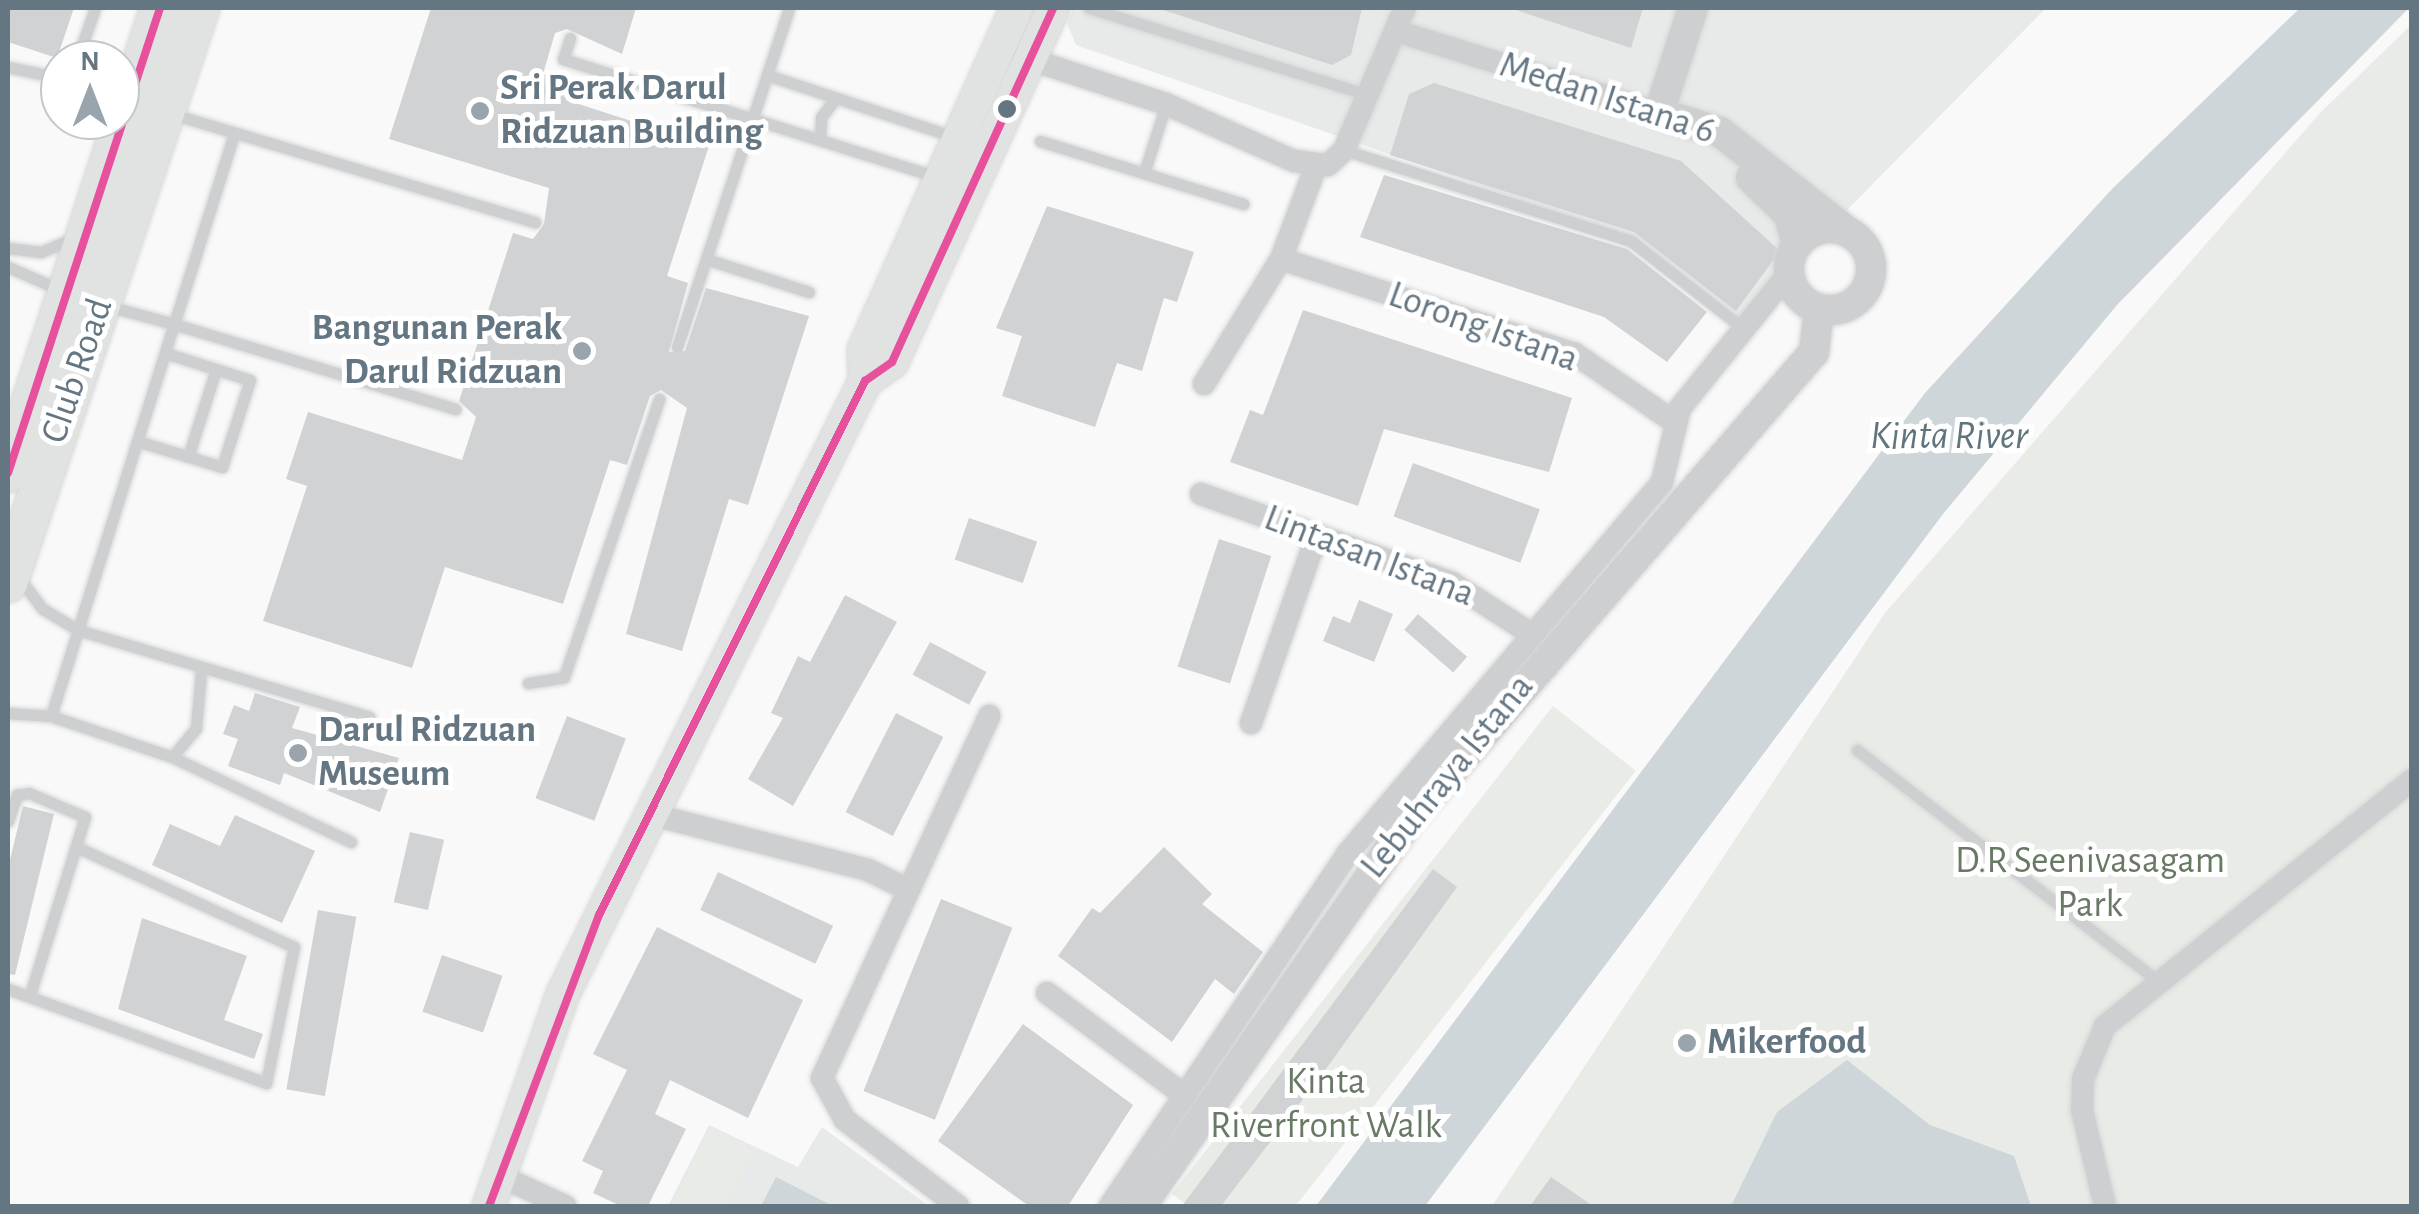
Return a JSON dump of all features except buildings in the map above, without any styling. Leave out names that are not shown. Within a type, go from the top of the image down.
[{"type":"highway","name":"Club Road","points":[[140,95],[160,8]]},
{"type":"highway","name":"Club Road","points":[[140,98],[200,8]]},
{"type":"highway","name":"Club Road","points":[[10,575],[85,299],[91,224],[123,140]]},
{"type":"highway","points":[[85,299],[128,140]]},
{"type":"highway","name":"Club Road","points":[[8,473],[85,299]]},
{"type":"main road","points":[[974,143],[998,48],[1016,8]]},
{"type":"main road","points":[[494,1191],[563,994],[865,381],[864,350],[974,143],[1030,59],[1053,8]]},
{"type":"street","points":[[1204,384],[1281,258],[1316,166],[1344,150],[1405,8]]},
{"type":"street","points":[[1110,1206],[1347,854],[1530,633],[1662,482],[1674,420],[1793,259],[1828,228],[1850,233],[1871,265],[1858,300],[1819,309],[1798,296],[1793,259],[1776,200],[1659,113],[1692,8]]},
{"type":"street","name":"Medan Istana 6","points":[[1396,31],[1720,132],[1850,233]]},
{"type":"street","points":[[998,48],[1166,104],[1316,166]]},
{"type":"street","name":"Lorong Istana","points":[[1281,258],[1576,354],[1674,420]]},
{"type":"street","name":"Lebuhraya Istana","points":[[1764,407],[1830,352],[1858,300]]},
{"type":"street","name":"Lebuhraya Istana","points":[[1152,1206],[1410,818],[1814,352],[1819,309]]},
{"type":"street","name":"Lintasan Istana","points":[[1200,494],[1476,594],[1530,633]]},
{"type":"street","points":[[1251,723],[1318,535]]},
{"type":"street","points":[[958,1206],[845,1120],[825,1092],[824,1064],[989,716]]},
{"type":"street","points":[[2105,1206],[2082,1080],[2105,1026],[2154,978],[2412,780]]},
{"type":"street","points":[[650,814],[868,870],[908,889]]},
{"type":"street","points":[[1048,993],[1184,1095]]},
{"type":"street","name":"Lebuhraya Istana","points":[[1141,1206],[1169,1176]]},
{"type":"street","points":[[494,1191],[565,1206]]},
{"type":"lane","points":[[84,40],[95,8]]},
{"type":"lane","points":[[677,347],[789,8]]},
{"type":"lane","points":[[1090,8],[1369,95]]},
{"type":"lane","points":[[570,38],[563,59],[956,182]]},
{"type":"lane","points":[[8,67],[40,74]]},
{"type":"lane","points":[[767,76],[974,143]]},
{"type":"lane","points":[[820,139],[821,117],[836,98]]},
{"type":"lane","points":[[140,99],[234,134],[536,222]]},
{"type":"lane","points":[[1144,173],[1166,104]]},
{"type":"lane","points":[[51,716],[234,134]]},
{"type":"lane","points":[[1040,141],[1244,204]]},
{"type":"lane","points":[[1344,150],[1630,241],[1744,329]]},
{"type":"lane","points":[[8,248],[55,249],[91,224]]},
{"type":"lane","points":[[706,259],[808,292]]},
{"type":"lane","points":[[8,267],[85,299],[455,409]]},
{"type":"lane","points":[[137,441],[222,467],[250,380],[165,354]]},
{"type":"lane","points":[[188,457],[216,369]]},
{"type":"lane","points":[[528,683],[564,676],[659,399]]},
{"type":"lane","points":[[10,575],[43,609],[78,630],[200,671],[369,717]]},
{"type":"lane","points":[[172,757],[196,728],[200,671]]},
{"type":"lane","points":[[8,713],[51,716],[172,757],[351,842]]},
{"type":"lane","points":[[1857,750],[2154,978]]},
{"type":"lane","points":[[8,821],[17,795],[74,807],[84,817],[79,848],[30,995]]},
{"type":"lane","points":[[8,989],[266,1083],[294,947],[79,848]]},
{"type":"shaded area","points":[[1073,8],[2046,8],[1850,207],[1745,331],[1633,239],[1076,45],[1067,24]]},
{"type":"shaded area","points":[[709,1125],[798,1167],[822,1127],[929,1206],[668,1206]]},
{"type":"green space","name":"D.R Seenivasagam Park","points":[[2411,25],[2411,1206],[1492,1206],[1885,613],[2319,114]]},
{"type":"green space","name":"Kinta Riverfront Walk","points":[[1553,706],[1636,771],[1296,1206],[1188,1206],[1172,1194]]},
{"type":"green space","points":[[710,1130],[753,1152],[725,1206],[671,1206]]},
{"type":"water","name":"Kinta River","points":[[2300,8],[2409,8],[2117,305],[1943,514],[1425,1206],[1316,1206],[1925,393],[2112,189]]},
{"type":"water","points":[[1847,1060],[1930,1125],[2014,1156],[2031,1206],[1731,1206],[1777,1112]]},
{"type":"water","points":[[776,1177],[833,1206],[761,1206]]},
{"type":"transit line","points":[[8,473],[160,8]]},
{"type":"transit line","points":[[489,1206],[599,915],[865,381],[892,362],[1053,8]]},
{"type":"place","name":"Sri Perak Darul Ridzuan Building","points":[[480,111]]},
{"type":"place","name":"Bangunan Perak Darul Ridzuan","points":[[582,351]]},
{"type":"place","name":"Darul Ridzuan Museum","points":[[298,753]]},
{"type":"place","name":"Mikerfood","points":[[1687,1043]]}]
